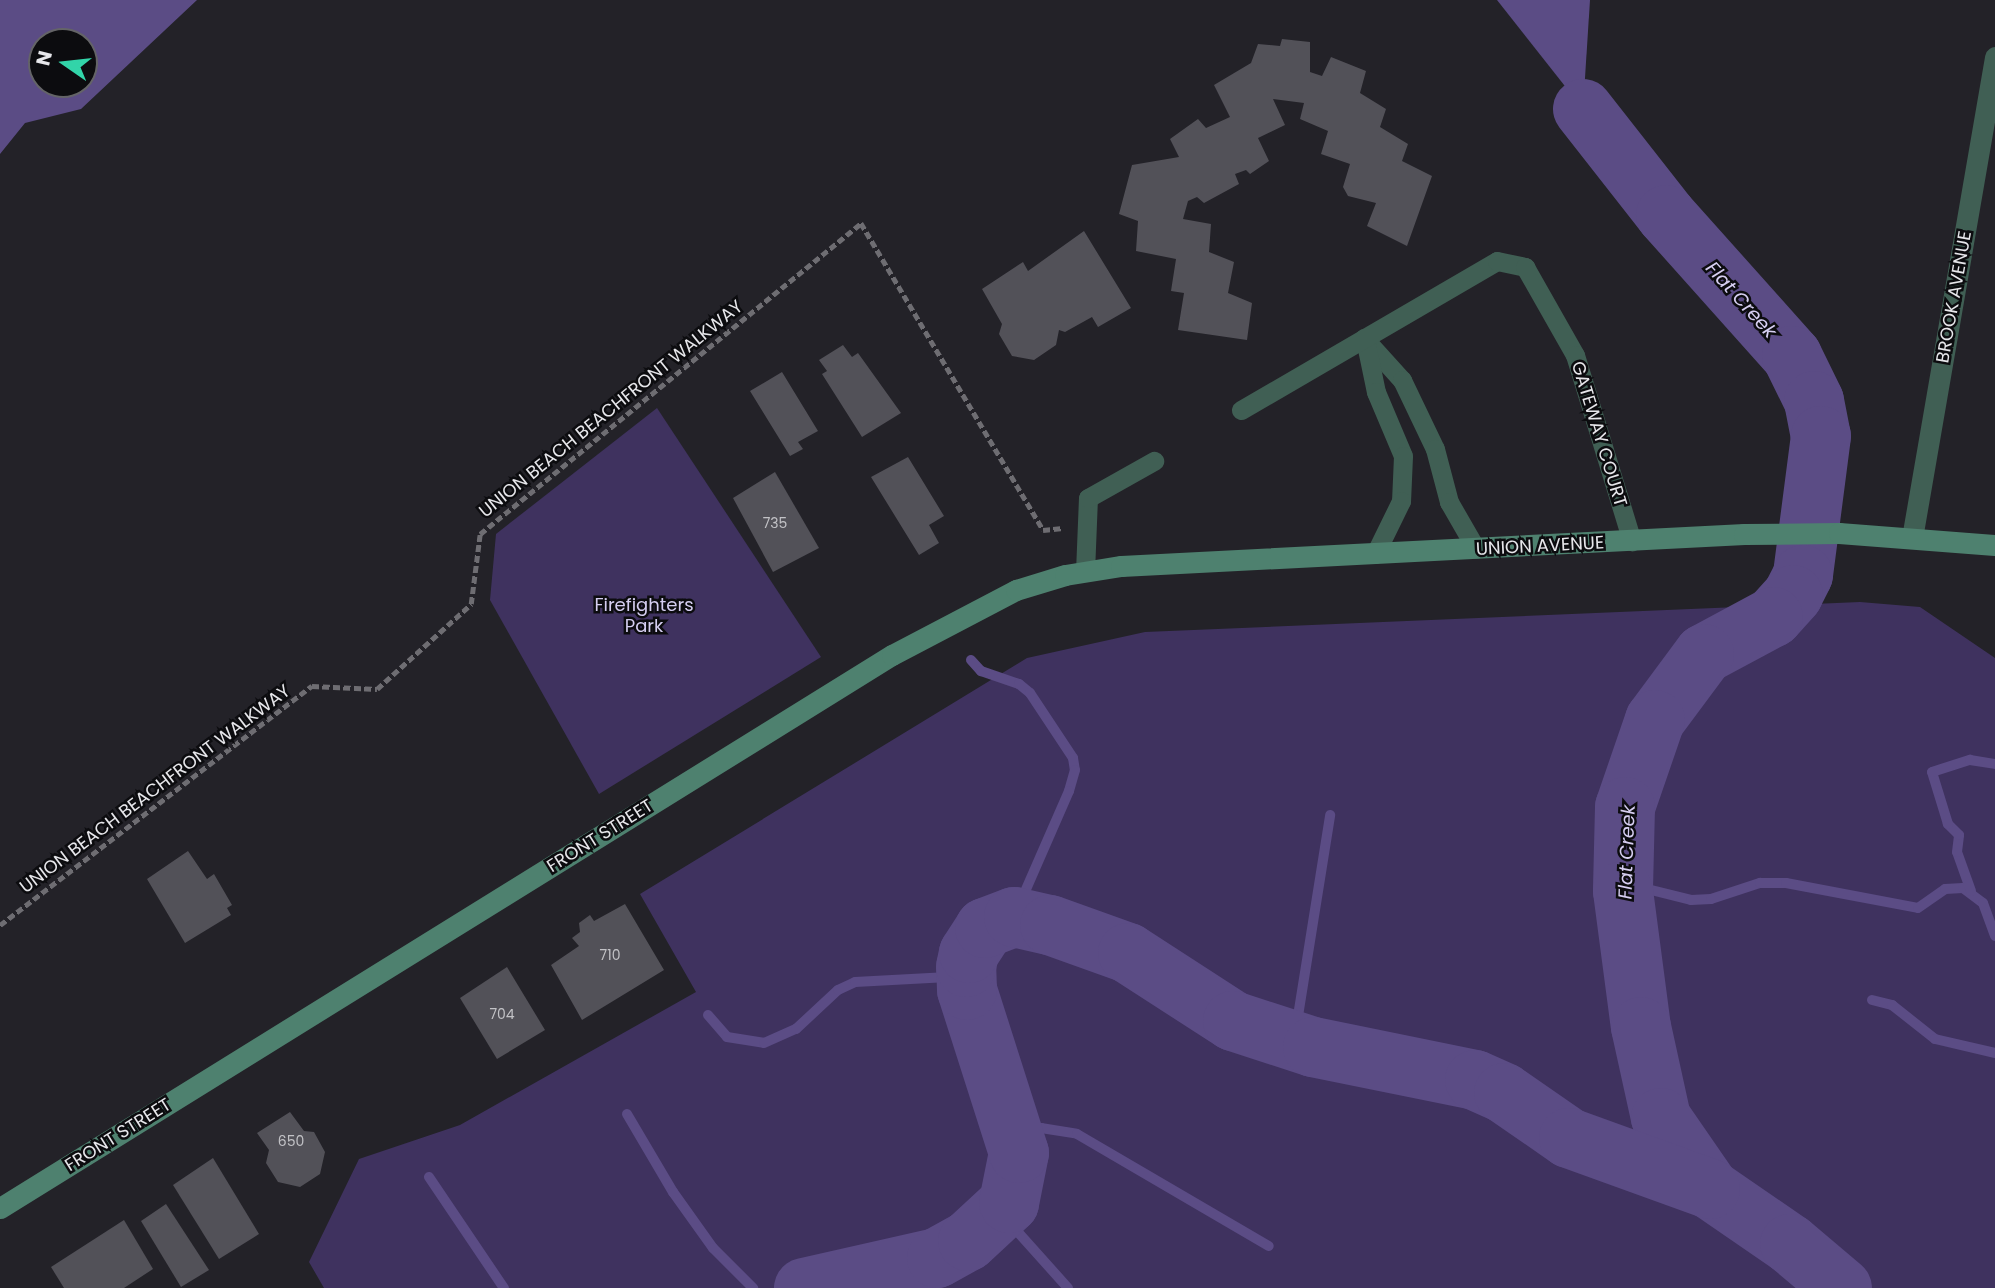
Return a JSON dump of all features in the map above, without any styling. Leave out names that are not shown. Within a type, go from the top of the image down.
[{"type":"street","name":"BROOK AVENUE","points":[[1912,538],[1995,57]]},
{"type":"street","name":"UNION AVENUE","points":[[1085,572],[1121,566],[1632,542],[1744,534],[1881,536],[1995,545]]},
{"type":"street","name":"FRONT STREET","points":[[0,1208],[892,655],[1016,590],[1085,572]]},
{"type":"lane","name":"GATEWAY COURT","points":[[1241,410],[1497,261],[1525,267],[1575,355],[1632,542]]},
{"type":"lane","points":[[1364,338],[1402,380],[1435,449],[1449,502],[1476,549]]},
{"type":"lane","points":[[1364,338],[1376,392],[1403,456],[1401,501],[1374,554]]},
{"type":"lane","points":[[1085,572],[1088,498],[1154,460]]},
{"type":"path","name":"UNION BEACH BEACHFRONT WALKWAY","points":[[0,925],[312,686],[377,689],[471,604],[481,534],[861,223],[1043,530],[1085,525]]},
{"type":"green space","name":"Firefighters Park","points":[[657,408],[821,657],[599,794],[490,600],[496,534]]},
{"type":"green space","points":[[1860,602],[1920,607],[1995,658],[1995,1288],[324,1288],[309,1262],[359,1159],[460,1125],[696,992],[640,894],[1027,658],[1145,632]]},
{"type":"shaded area","points":[[0,0],[197,0],[98,93],[98,28],[28,28],[28,98],[93,98],[81,109],[25,123],[0,154]]},
{"type":"shaded area","points":[[1497,0],[1590,0],[1583,109]]},
{"type":"building","points":[[1282,39],[1310,42],[1310,72],[1322,76],[1331,57],[1366,71],[1360,93],[1386,109],[1380,127],[1408,144],[1402,161],[1432,176],[1407,246],[1367,226],[1376,203],[1348,196],[1343,187],[1350,164],[1321,154],[1328,131],[1300,119],[1304,103],[1273,99],[1285,125],[1258,138],[1269,161],[1250,174],[1246,170],[1235,174],[1239,184],[1204,203],[1197,197],[1188,201],[1183,219],[1211,224],[1209,252],[1234,262],[1228,293],[1252,303],[1247,340],[1178,330],[1184,293],[1171,291],[1176,259],[1136,251],[1138,221],[1119,214],[1132,165],[1179,157],[1170,139],[1198,119],[1206,128],[1230,117],[1214,85],[1251,63],[1258,44],[1280,46]]},
{"type":"building","points":[[1084,231],[1131,308],[1098,327],[1092,317],[1065,332],[1059,330],[1056,345],[1034,360],[1012,356],[999,334],[1002,324],[982,289],[1023,262],[1028,271]]},
{"type":"building","points":[[843,345],[852,357],[858,353],[901,413],[862,437],[822,374],[827,371],[819,360]]},
{"type":"building","points":[[782,372],[818,431],[798,442],[803,449],[790,456],[750,391]]},
{"type":"building","points":[[908,457],[944,516],[929,525],[939,543],[919,555],[871,477]]},
{"type":"building","points":[[775,472],[819,548],[773,572],[733,498]]},
{"type":"building","points":[[188,851],[207,879],[214,874],[232,905],[227,908],[231,915],[185,943],[147,879]]},
{"type":"building","points":[[625,904],[664,970],[582,1020],[551,965],[579,946],[572,938],[580,932],[579,923],[590,915],[594,921]]},
{"type":"building","points":[[507,967],[545,1030],[497,1059],[460,998]]},
{"type":"building","points":[[290,1112],[304,1131],[314,1132],[325,1152],[320,1174],[300,1187],[278,1182],[266,1163],[269,1150],[257,1133]]},
{"type":"building","points":[[213,1158],[259,1234],[219,1259],[173,1185]]},
{"type":"building","points":[[166,1204],[209,1270],[181,1287],[141,1221]]},
{"type":"building","points":[[124,1220],[153,1269],[124,1288],[64,1288],[51,1267]]},
{"type":"waterway","name":"Flat Creek","points":[[1583,109],[1666,215],[1792,356],[1814,401],[1821,436],[1803,575],[1793,595],[1773,617],[1704,654],[1655,720],[1625,807],[1623,891],[1641,1027],[1661,1118],[1710,1189],[1790,1244],[1842,1288]]},
{"type":"waterway","points":[[971,660],[981,671],[1019,684],[1030,693],[1073,758],[1075,770],[1069,791],[1014,917]]},
{"type":"waterway","points":[[1971,891],[1957,852],[1959,835],[1948,824],[1932,772],[1970,760],[1995,764]]},
{"type":"waterway","points":[[1294,1041],[1330,815]]},
{"type":"waterway","points":[[1623,883],[1691,900],[1711,899],[1760,883],[1786,883],[1918,908],[1945,889],[1963,888],[1983,903],[1995,936]]},
{"type":"waterway","points":[[804,1288],[937,1258],[968,1241],[1009,1203],[1019,1153],[967,990],[966,967],[969,953],[985,928],[1014,917],[1050,925],[1128,953],[1233,1021],[1313,1047],[1475,1080],[1504,1093],[1569,1138],[1710,1189]]},
{"type":"waterway","points":[[708,1015],[727,1037],[764,1043],[796,1029],[838,990],[855,982],[967,976]]},
{"type":"waterway","points":[[1872,1000],[1892,1005],[1935,1039],[1995,1053]]},
{"type":"waterway","points":[[627,1114],[673,1192],[713,1248],[753,1288]]},
{"type":"waterway","points":[[1013,1134],[1041,1128],[1077,1134],[1269,1246]]},
{"type":"waterway","points":[[429,1177],[504,1288]]},
{"type":"waterway","points":[[1000,1212],[1068,1288]]}]
